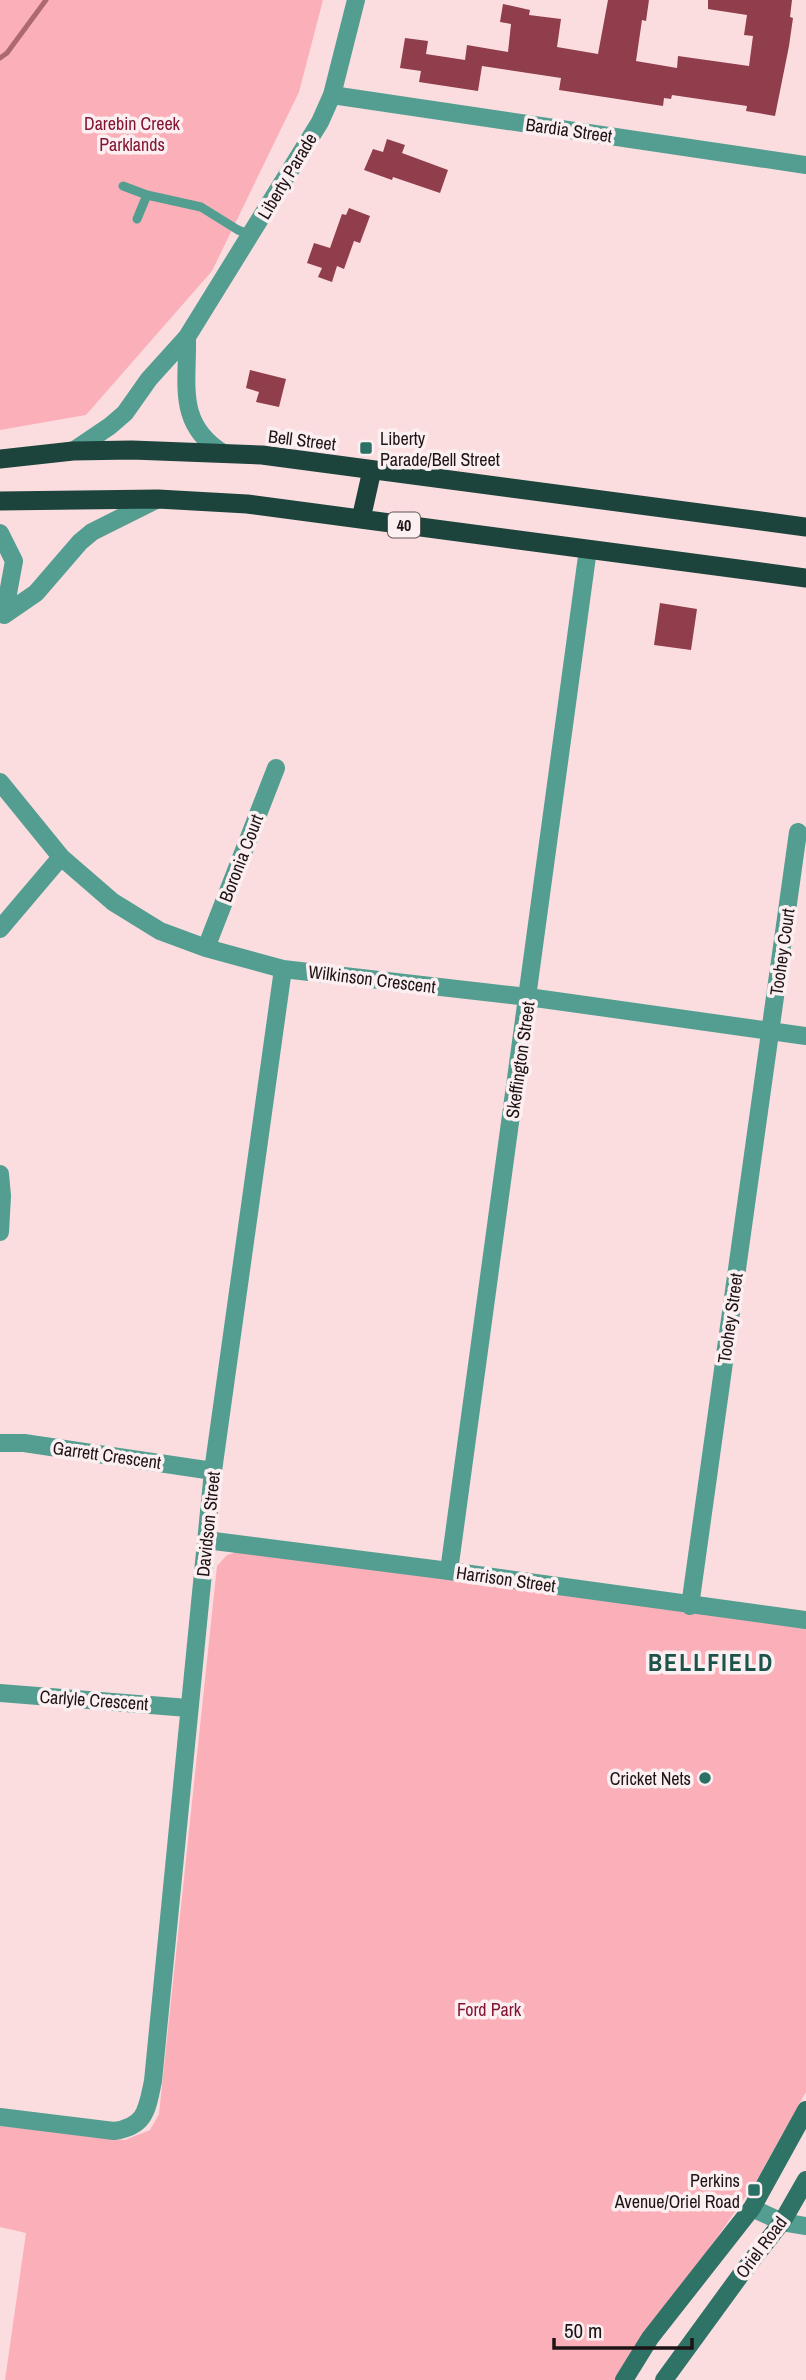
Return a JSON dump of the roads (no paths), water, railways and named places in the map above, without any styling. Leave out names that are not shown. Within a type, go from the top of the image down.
[{"type":"highway","name":"Bell Street","points":[[0,459],[72,451],[223,453],[806,527]]},
{"type":"highway","points":[[361,519],[372,470]]},
{"type":"highway","name":"40","points":[[0,501],[158,499],[247,504],[806,578]]},
{"type":"main road","name":"Oriel Road","points":[[624,2380],[650,2338],[752,2208],[806,2110]]},
{"type":"main road","name":"Oriel Road","points":[[664,2380],[782,2222],[806,2180]]},
{"type":"street","name":"Liberty Parade","points":[[72,451],[125,413],[149,379],[187,337],[251,236],[320,122],[332,95],[356,0]]},
{"type":"street","name":"Bardia Street","points":[[332,95],[805,159]]},
{"type":"street","name":"Liberty Parade","points":[[187,337],[185,377],[189,410],[200,435],[223,453]]},
{"type":"street","points":[[3,617],[36,593],[92,532],[158,499]]},
{"type":"street","points":[[0,533],[14,561],[3,617]]},
{"type":"street","name":"Skeffington Street","points":[[449,1571],[588,550]]},
{"type":"street","name":"Boronia Court","points":[[206,948],[276,768]]},
{"type":"street","name":"Wilkinson Crescent","points":[[0,782],[61,857],[113,902],[160,931],[206,948],[283,969],[528,997],[806,1036]]},
{"type":"street","name":"Toohey Court","points":[[771,1030],[798,832]]},
{"type":"street","points":[[0,929],[61,857]]},
{"type":"street","name":"Davidson Street","points":[[0,2117],[114,2131],[140,2123],[149,2103],[213,1471],[283,969]]},
{"type":"street","name":"Toohey Street","points":[[690,1606],[771,1030]]},
{"type":"street","points":[[0,1174],[0,1232]]},
{"type":"street","name":"Garrett Crescent","points":[[0,1443],[23,1443],[213,1471]]},
{"type":"street","name":"Harrison Street","points":[[206,1540],[806,1620]]},
{"type":"street","name":"Carlyle Crescent","points":[[0,1693],[168,1705],[188,1709]]},
{"type":"street","points":[[752,2208],[782,2222],[806,2226]]},
{"type":"lane","points":[[123,187],[201,207],[251,236]]},
{"type":"lane","points":[[137,219],[147,195]]},
{"type":"waterway","points":[[0,58],[7,53],[46,0]]},
{"type":"place","name":"Liberty Parade/Bell Street","points":[[366,448]]},
{"type":"place","name":"Cricket Nets","points":[[705,1778]]},
{"type":"place","name":"Perkins Avenue/Oriel Road","points":[[754,2190]]},
{"type":"district","name":"BELLFIELD","points":[[711,1662]]},
{"type":"park label","name":"Darebin Creek Parklands","points":[[132,133]]},
{"type":"park label","name":"Ford Park","points":[[489,2009]]}]
